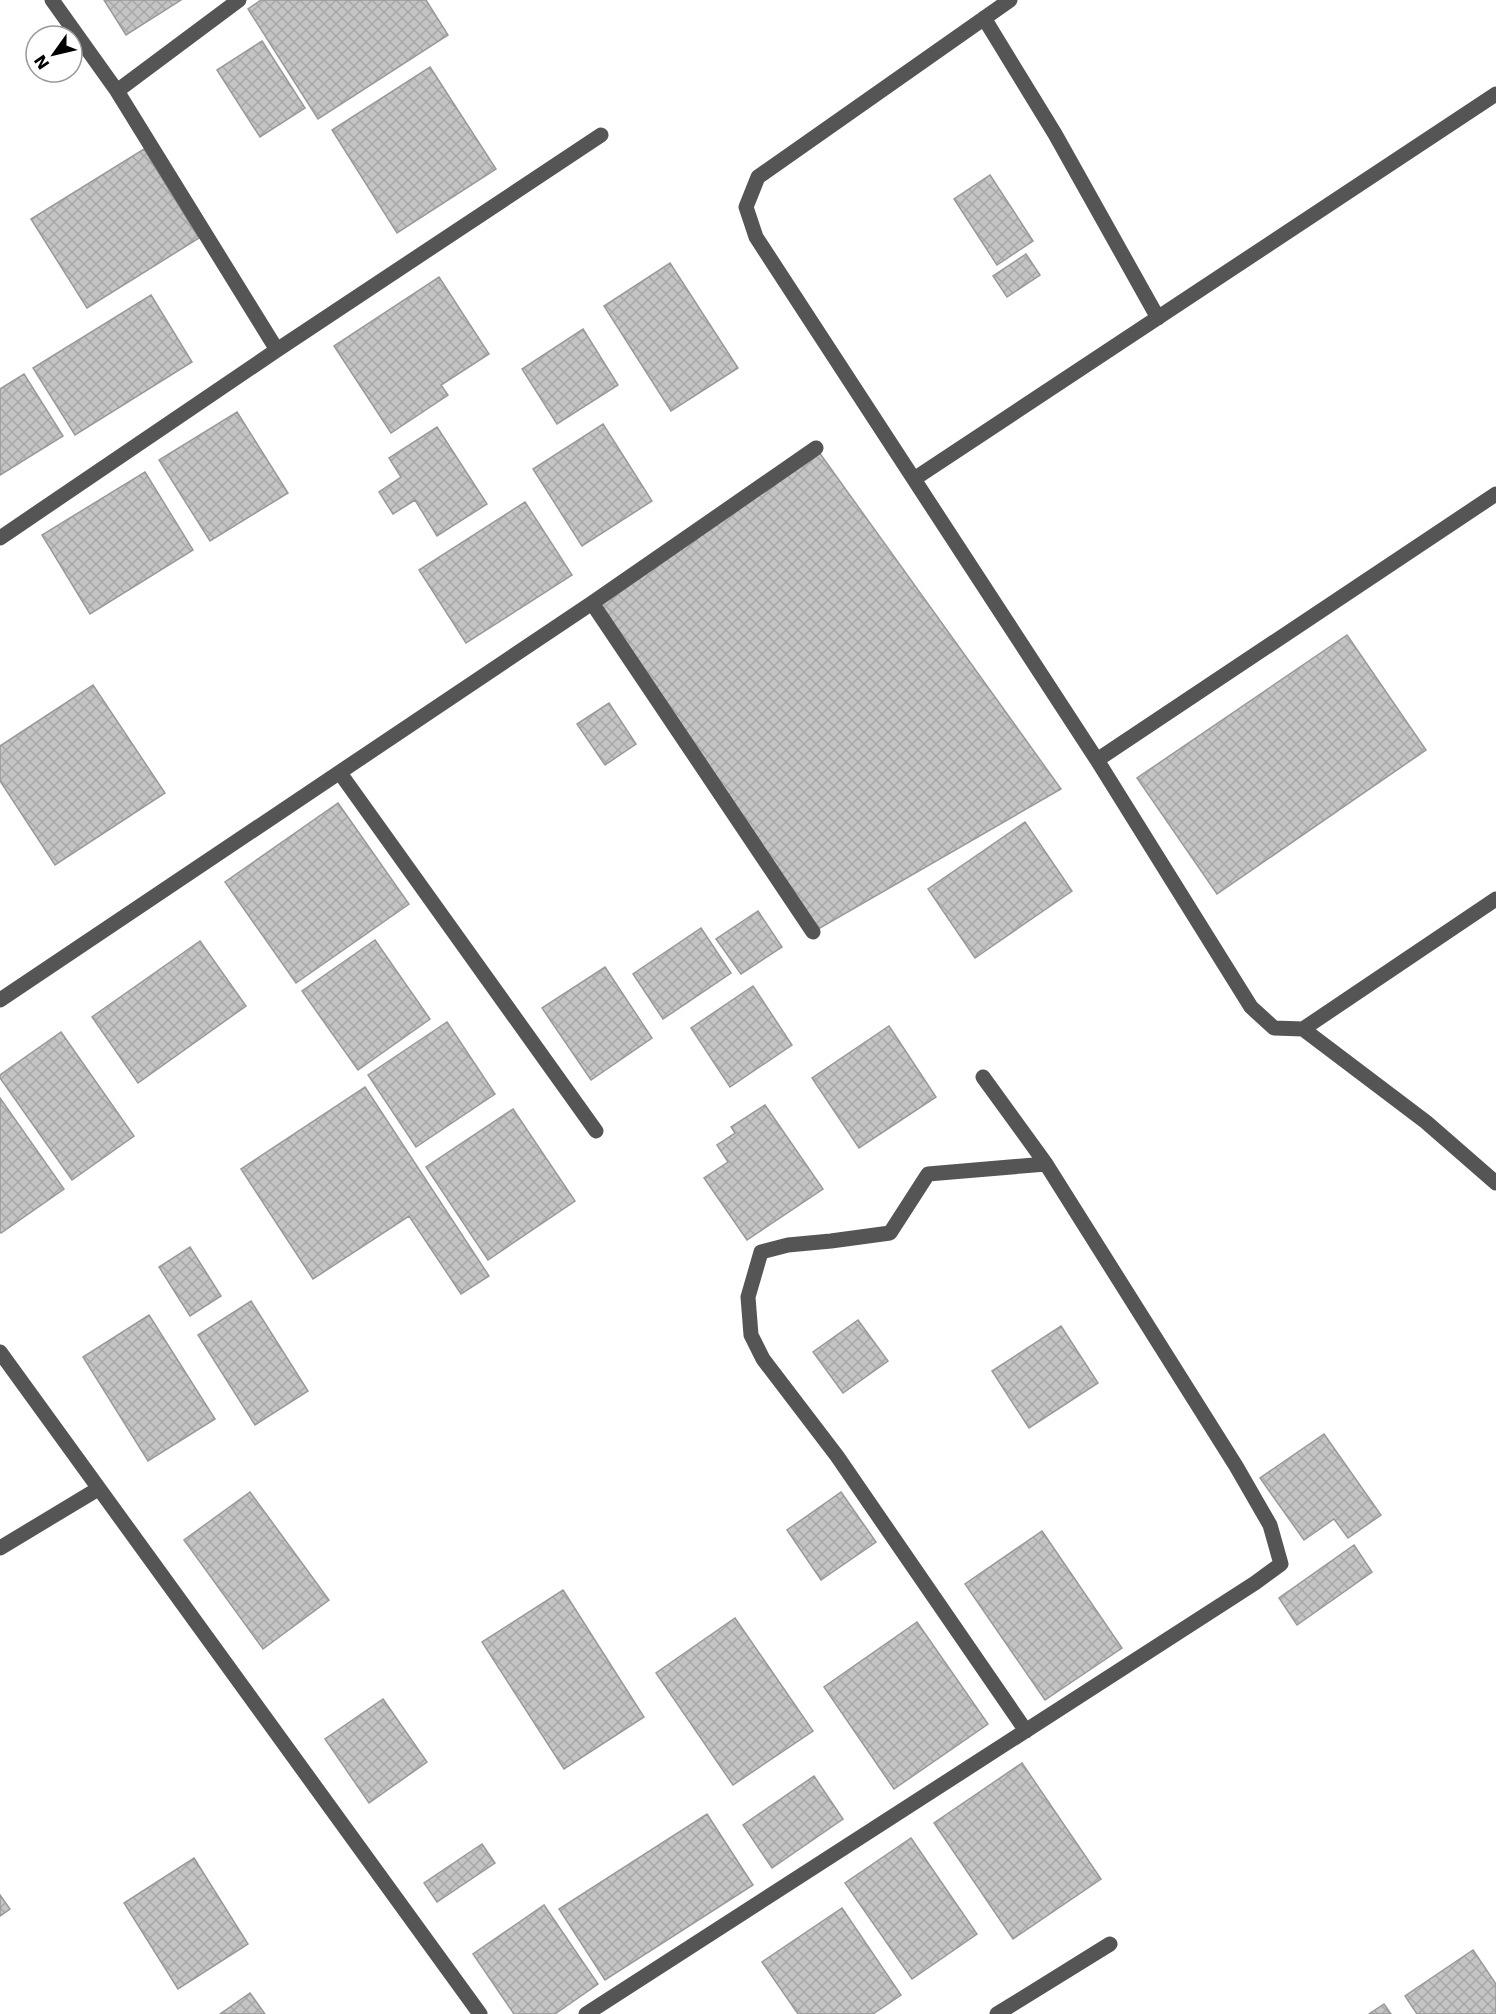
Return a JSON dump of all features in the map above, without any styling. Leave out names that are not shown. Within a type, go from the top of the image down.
[{"type":"street","points":[[52,0],[117,91],[277,350]]},
{"type":"street","points":[[117,91],[239,0]]},
{"type":"street","points":[[1010,0],[758,177],[746,207],[756,237],[1097,760],[1251,1007],[1274,1028],[1303,1029],[1426,1122],[1496,1183]]},
{"type":"street","points":[[984,18],[1055,134],[1158,318]]},
{"type":"street","points":[[914,479],[1496,94]]},
{"type":"street","points":[[0,538],[277,350],[601,135]]},
{"type":"street","points":[[0,1000],[592,603],[816,448]]},
{"type":"street","points":[[1097,760],[1496,494]]},
{"type":"street","points":[[592,603],[813,932]]},
{"type":"street","points":[[340,773],[596,1131]]},
{"type":"street","points":[[1303,1029],[1496,899]]},
{"type":"street","points":[[586,2014],[1255,1583],[1281,1564],[1270,1525],[1046,1164],[983,1077]]},
{"type":"street","points":[[1026,1731],[837,1456],[763,1359],[751,1335],[748,1297],[761,1252],[788,1245],[890,1233],[928,1174],[1046,1164]]},
{"type":"street","points":[[0,1352],[480,2014]]},
{"type":"street","points":[[0,1548],[98,1489]]},
{"type":"street","points":[[997,2014],[1110,1944]]},
{"type":"building","points":[[104,0],[181,0],[126,35]]},
{"type":"building","points":[[261,0],[426,0],[448,35],[318,119],[248,9]]},
{"type":"building","points":[[262,41],[305,108],[260,137],[217,70]]},
{"type":"building","points":[[430,67],[496,169],[397,233],[332,130]]},
{"type":"building","points":[[144,149],[199,238],[87,308],[31,219]]},
{"type":"building","points":[[990,175],[1033,241],[997,265],[954,199]]},
{"type":"building","points":[[1026,254],[1040,275],[1007,297],[993,276]]},
{"type":"building","points":[[670,263],[738,368],[671,411],[604,306]]},
{"type":"building","points":[[439,277],[489,354],[441,385],[448,395],[391,433],[334,346]]},
{"type":"building","points":[[151,295],[192,362],[75,435],[33,368]]},
{"type":"building","points":[[583,329],[618,385],[557,424],[522,369]]},
{"type":"building","points":[[24,374],[63,436],[0,475],[0,389]]},
{"type":"building","points":[[237,412],[288,493],[210,541],[159,460]]},
{"type":"building","points":[[603,424],[652,501],[582,546],[533,469]]},
{"type":"building","points":[[437,427],[487,504],[437,536],[415,500],[393,514],[379,492],[401,477],[389,458]]},
{"type":"building","points":[[816,448],[1061,789],[813,932],[592,603]]},
{"type":"building","points":[[145,472],[193,550],[90,614],[42,535]]},
{"type":"building","points":[[525,502],[572,575],[466,643],[419,570]]},
{"type":"building","points":[[1347,635],[1426,750],[1217,894],[1137,778]]},
{"type":"building","points":[[93,685],[165,793],[55,865],[0,781],[0,746]]},
{"type":"building","points":[[609,703],[636,744],[605,765],[577,724]]},
{"type":"building","points":[[338,803],[409,904],[296,983],[225,882]]},
{"type":"building","points":[[1025,822],[1072,891],[975,958],[928,889]]},
{"type":"building","points":[[758,911],[782,947],[741,974],[716,939]]},
{"type":"building","points":[[701,928],[731,973],[663,1019],[633,974]]},
{"type":"building","points":[[375,940],[430,1019],[358,1070],[302,991]]},
{"type":"building","points":[[200,941],[246,1006],[138,1083],[92,1017]]},
{"type":"building","points":[[605,967],[652,1038],[591,1080],[542,1008]]},
{"type":"building","points":[[753,986],[792,1045],[730,1087],[691,1028]]},
{"type":"building","points":[[447,1022],[495,1094],[416,1147],[368,1075]]},
{"type":"building","points":[[889,1026],[936,1097],[859,1148],[812,1078]]},
{"type":"building","points":[[61,1032],[134,1136],[72,1180],[0,1078],[0,1075]]},
{"type":"building","points":[[365,1087],[489,1276],[461,1294],[409,1216],[313,1279],[241,1169]]},
{"type":"building","points":[[0,1098],[64,1189],[1,1233],[0,1232]]},
{"type":"building","points":[[765,1105],[823,1189],[747,1240],[704,1178],[728,1162],[717,1145],[735,1133],[731,1127]]},
{"type":"building","points":[[513,1109],[575,1201],[488,1260],[426,1167]]},
{"type":"building","points":[[190,1247],[221,1296],[190,1316],[159,1267]]},
{"type":"building","points":[[251,1301],[308,1391],[255,1425],[198,1335]]},
{"type":"building","points":[[149,1315],[215,1419],[148,1461],[83,1357]]},
{"type":"building","points":[[858,1320],[888,1361],[843,1393],[813,1352]]},
{"type":"building","points":[[1061,1326],[1098,1383],[1029,1428],[992,1371]]},
{"type":"building","points":[[1324,1434],[1381,1515],[1348,1538],[1334,1519],[1304,1540],[1260,1478]]},
{"type":"building","points":[[250,1492],[329,1600],[263,1649],[184,1540]]},
{"type":"building","points":[[841,1492],[876,1542],[821,1580],[787,1530]]},
{"type":"building","points":[[1042,1531],[1122,1648],[1045,1700],[965,1584]]},
{"type":"building","points":[[1354,1545],[1372,1572],[1297,1625],[1279,1598]]},
{"type":"building","points":[[563,1590],[644,1717],[564,1769],[482,1642]]},
{"type":"building","points":[[735,1618],[813,1731],[733,1785],[656,1673]]},
{"type":"building","points":[[917,1622],[988,1724],[894,1789],[824,1687]]},
{"type":"building","points":[[383,1699],[427,1762],[369,1803],[325,1739]]},
{"type":"building","points":[[1022,1763],[1101,1879],[1013,1939],[934,1823]]},
{"type":"building","points":[[814,1776],[843,1819],[772,1868],[743,1825]]},
{"type":"building","points":[[707,1814],[753,1885],[605,1980],[559,1909]]},
{"type":"building","points":[[911,1838],[977,1934],[912,1979],[845,1883]]},
{"type":"building","points":[[482,1844],[495,1863],[437,1902],[424,1883]]},
{"type":"building","points":[[194,1858],[248,1944],[178,1989],[124,1903]]},
{"type":"building","points":[[0,1895],[10,1909],[0,1916]]},
{"type":"building","points":[[544,1905],[598,1984],[555,2014],[514,2014],[473,1954]]},
{"type":"building","points":[[842,1908],[901,1995],[873,2014],[798,2014],[762,1962]]},
{"type":"building","points":[[1473,1950],[1496,1984],[1496,2014],[1417,2014],[1405,1996]]},
{"type":"building","points":[[250,1993],[265,2014],[220,2014]]},
{"type":"building","points":[[1384,2004],[1391,2014],[1369,2014]]}]
